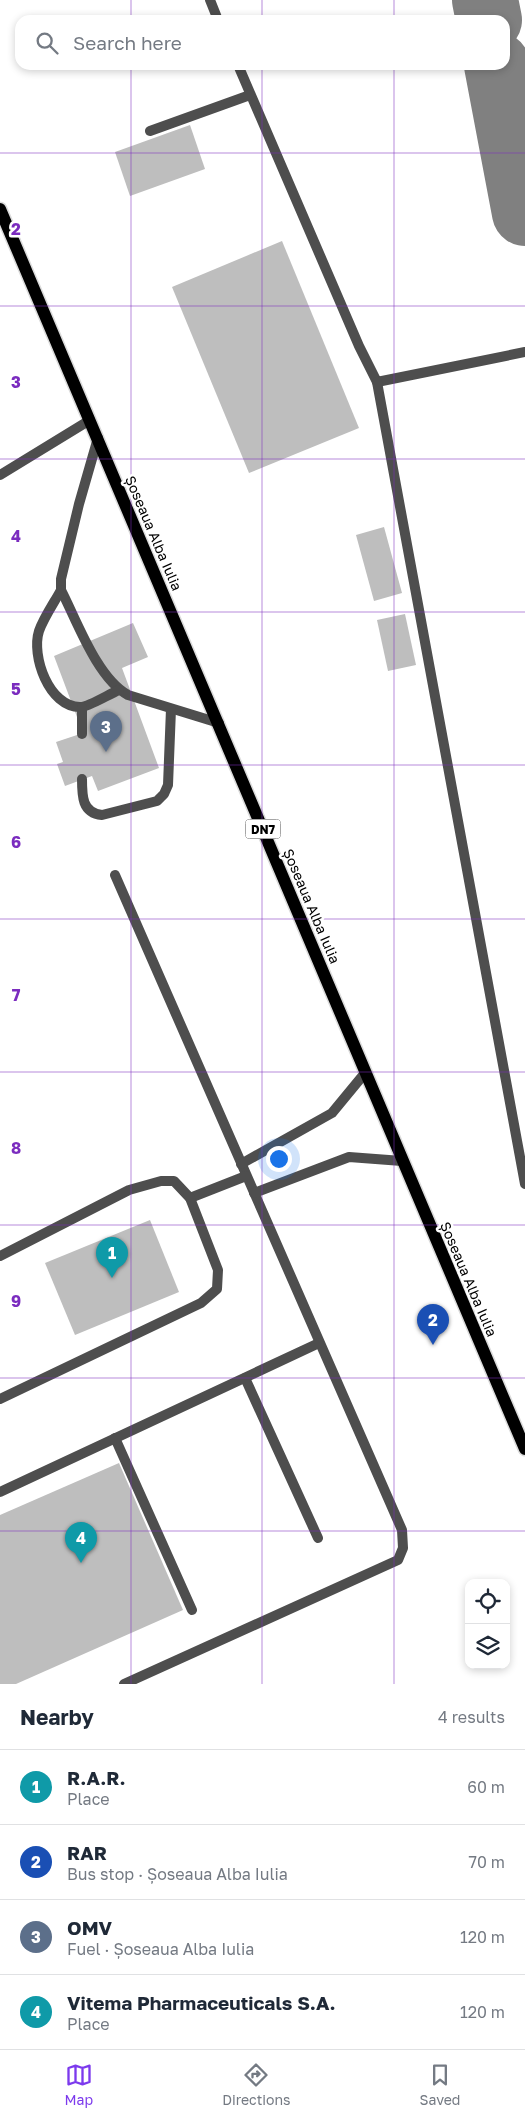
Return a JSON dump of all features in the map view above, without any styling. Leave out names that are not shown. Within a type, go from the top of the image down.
[{"type":"main road","name":"Șoseaua Alba Iulia","points":[[1,216],[98,438],[525,1449]]},
{"type":"street","points":[[210,0],[216,15]]},
{"type":"street","points":[[240,70],[376,382],[525,1184]]},
{"type":"street","points":[[150,130],[250,95]]},
{"type":"street","points":[[376,382],[525,352]]},
{"type":"street","points":[[0,475],[90,420]]},
{"type":"street","points":[[98,438],[79,504],[63,570],[61,590],[39,630],[36,647],[43,675],[58,698],[74,706],[82,707],[119,690]]},
{"type":"street","points":[[61,590],[93,654],[111,683],[119,690],[128,695],[219,724]]},
{"type":"street","points":[[82,707],[82,734]]},
{"type":"street","points":[[82,780],[84,805],[87,810],[94,814],[102,815],[157,800],[164,794],[168,785],[171,709]]},
{"type":"street","points":[[115,875],[402,1530],[403,1548],[398,1560],[124,1684]]},
{"type":"street","points":[[241,1164],[332,1113],[365,1073]]},
{"type":"street","points":[[254,1193],[349,1157],[402,1161]]},
{"type":"street","points":[[190,1198],[246,1176]]},
{"type":"street","points":[[0,1256],[129,1190],[161,1181],[174,1181],[190,1198],[218,1270],[217,1289],[201,1303],[0,1398]]},
{"type":"street","points":[[0,1492],[320,1343]]},
{"type":"street","points":[[245,1378],[318,1538]]},
{"type":"street","points":[[116,1438],[192,1610]]},
{"type":"building","points":[[190,125],[205,169],[130,196],[115,152]]},
{"type":"building","points":[[282,241],[359,428],[249,473],[172,287]]},
{"type":"building","points":[[384,527],[402,593],[374,601],[356,535]]},
{"type":"building","points":[[405,614],[416,665],[388,671],[377,620]]},
{"type":"building","points":[[133,623],[148,657],[122,668],[159,768],[98,791],[92,776],[65,786],[57,764],[63,762],[56,742],[83,733],[54,656]]},
{"type":"building","points":[[150,1220],[179,1292],[75,1335],[45,1263]]},
{"type":"building","points":[[119,1463],[183,1610],[16,1684],[0,1684],[0,1515]]},
{"type":"taxiway","points":[[485,0],[488,15]]},
{"type":"taxiway","points":[[498,70],[525,213]]},
{"type":"place","name":"OMV","points":[[106,752]]},
{"type":"place","name":"R.A.R.","points":[[112,1278]]},
{"type":"place","name":"RAR","points":[[433,1345]]},
{"type":"place","name":"Vitema Pharmaceuticals S.A.","points":[[81,1563]]}]
